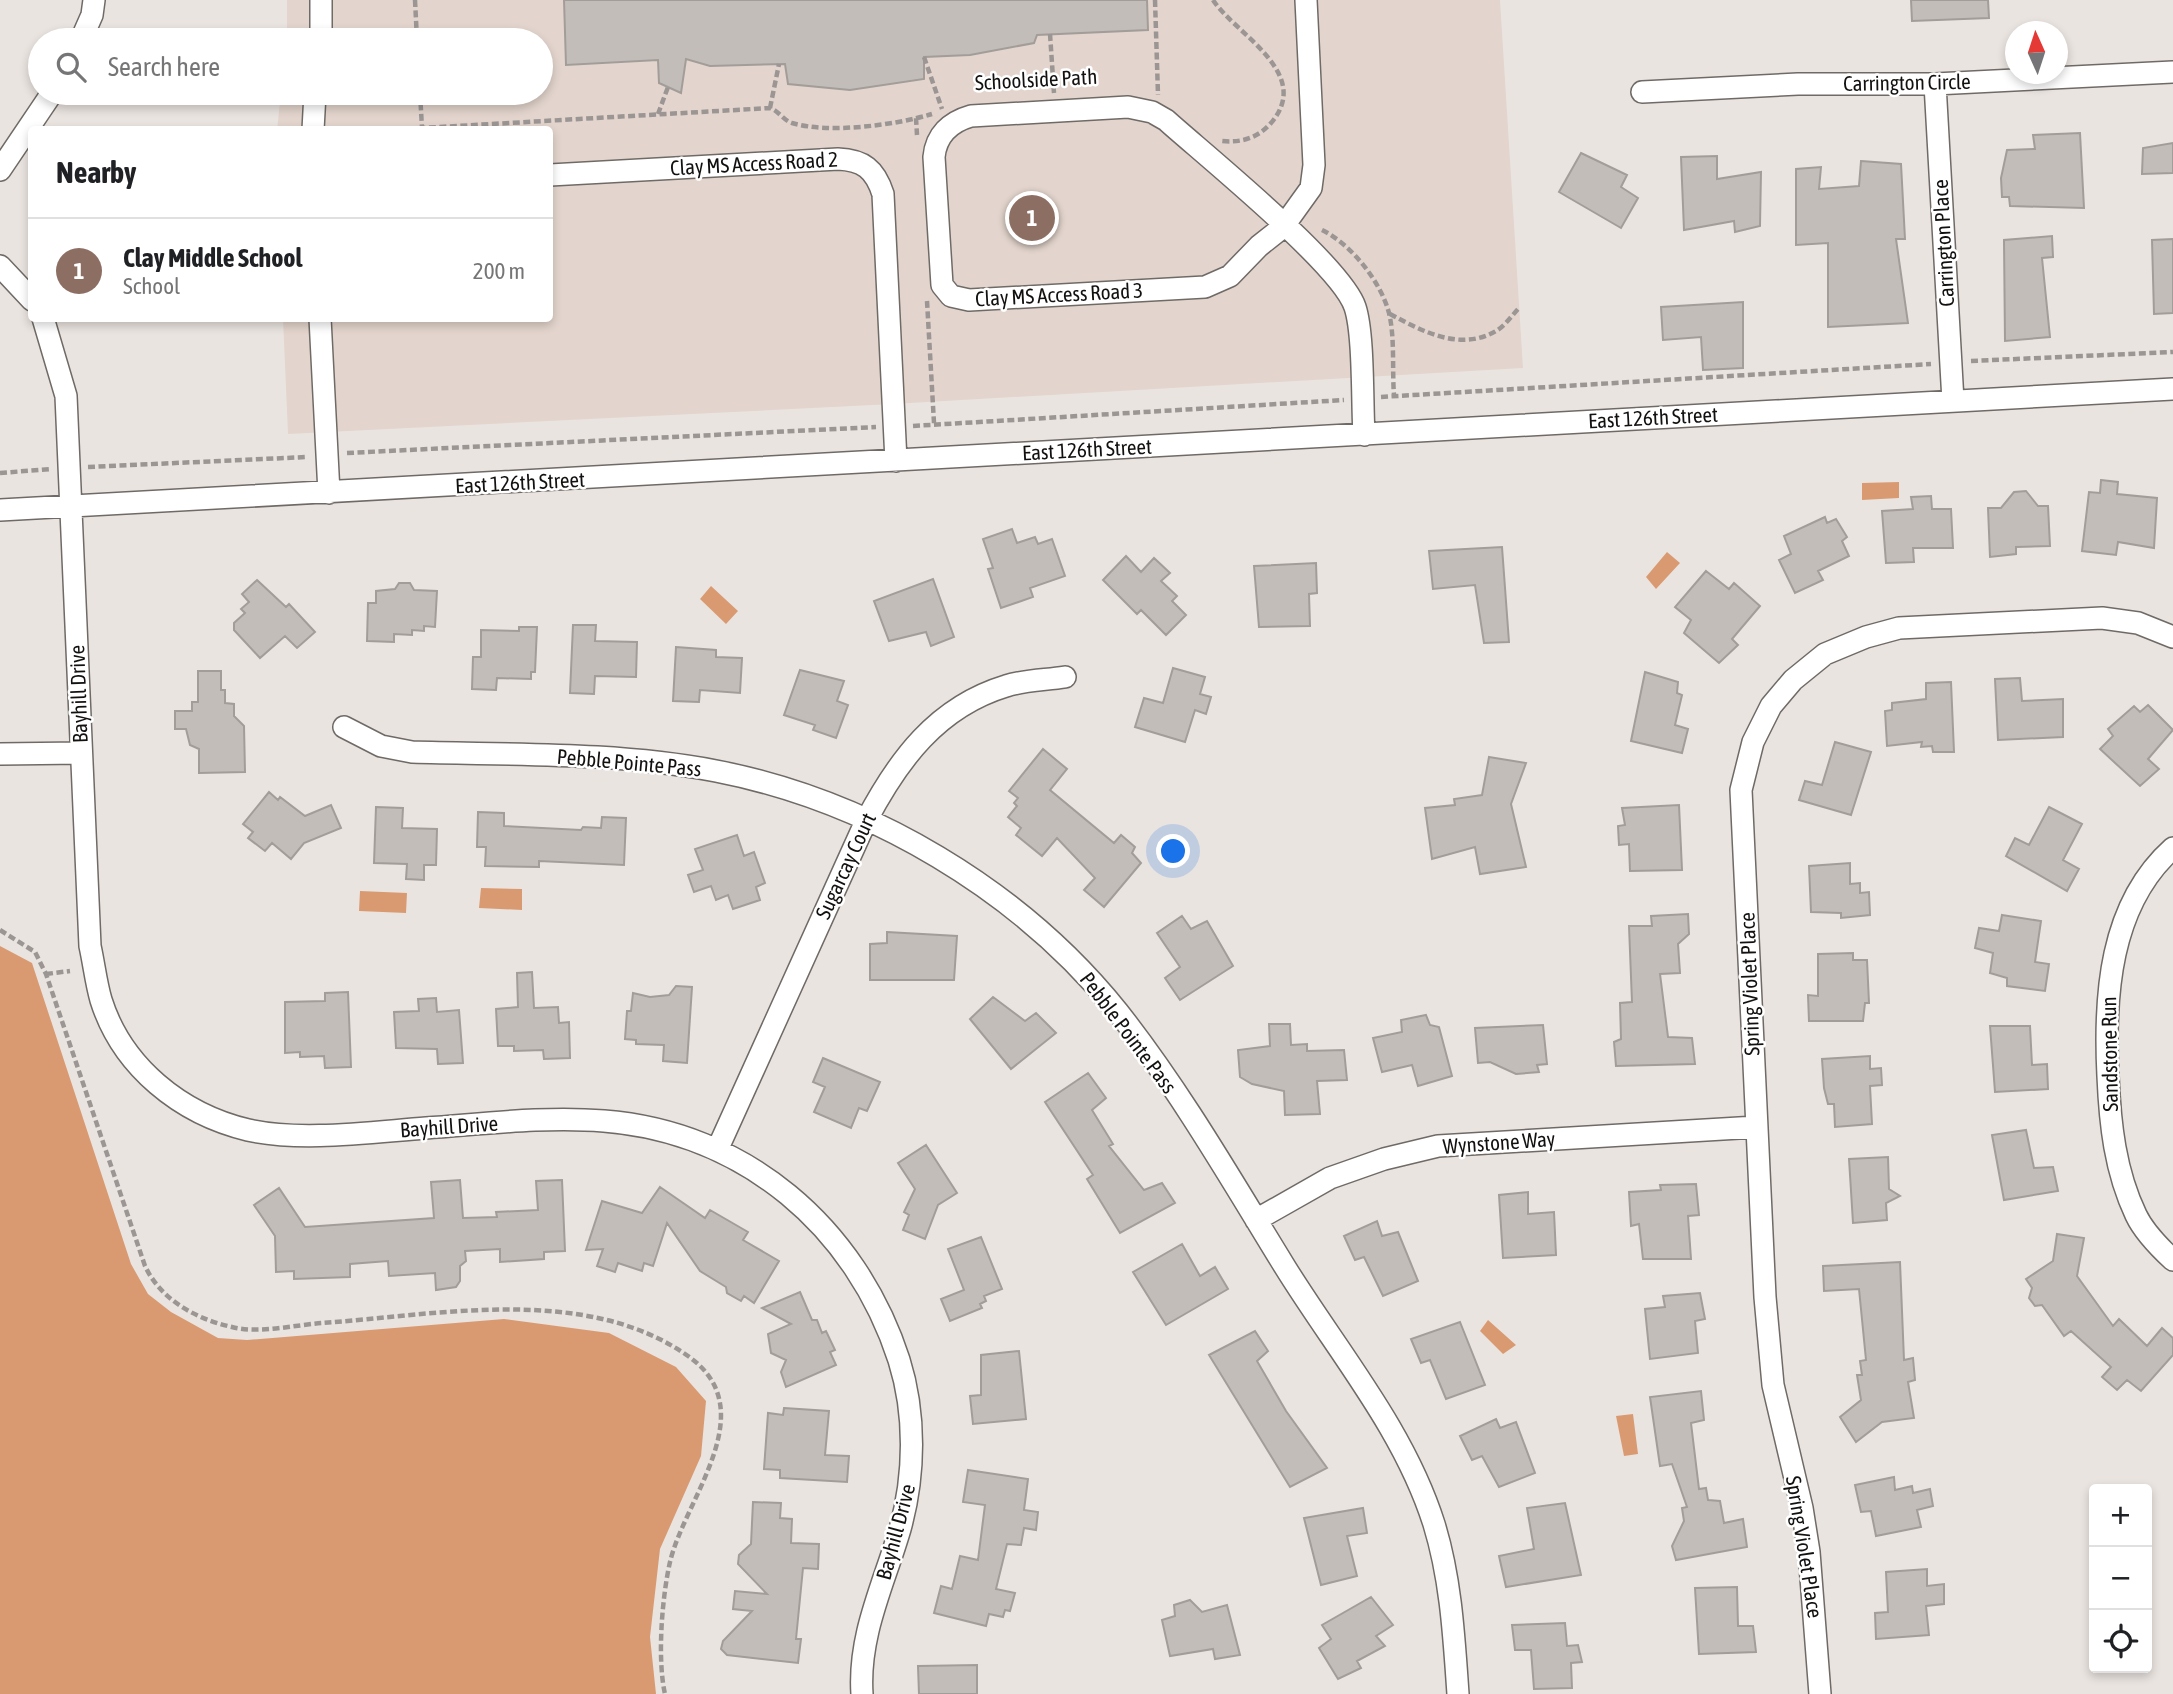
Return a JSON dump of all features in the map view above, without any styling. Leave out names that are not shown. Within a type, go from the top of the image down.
[{"type":"street","points":[[86,28],[94,0]]},
{"type":"street","points":[[321,0],[321,28]]},
{"type":"street","points":[[1283,227],[1311,188],[1314,179],[1306,0]]},
{"type":"street","name":"Carrington Circle","points":[[1642,92],[1798,84],[1935,84],[2173,72]]},
{"type":"street","name":"Carrington Place","points":[[1935,84],[1953,401]]},
{"type":"street","points":[[30,126],[44,105]]},
{"type":"street","points":[[313,126],[314,105]]},
{"type":"street","name":"Clay MS Access Road 3","points":[[1283,227],[1259,246],[1230,276],[1205,287],[959,299],[945,291],[942,285],[935,149],[945,131],[971,116],[1140,109],[1166,120],[1283,227],[1334,274],[1355,308],[1364,435]]},
{"type":"street","points":[[0,170],[28,129]]},
{"type":"street","name":"Clay MS Access Road 2","points":[[553,174],[838,159],[859,161],[870,168],[883,194],[896,461]]},
{"type":"street","points":[[0,266],[28,296]]},
{"type":"street","name":"Bayhill Drive","points":[[44,322],[66,396],[73,506],[90,946],[102,1001],[119,1040],[132,1060],[179,1101],[205,1115],[249,1130],[302,1134],[529,1121],[604,1121],[656,1130],[718,1148],[792,1196],[820,1224],[870,1290],[899,1361],[907,1400],[911,1478],[900,1528],[865,1635],[860,1665],[862,1694]]},
{"type":"street","points":[[320,322],[330,494]]},
{"type":"street","name":"East 126th Street","points":[[0,510],[330,494],[2173,389]]},
{"type":"street","name":"Spring Violet Place","points":[[1819,1694],[1815,1611],[1802,1508],[1773,1385],[1765,1297],[1741,790],[1753,742],[1771,706],[1793,680],[1825,654],[1866,637],[1899,628],[2102,618],[2138,622],[2173,637]]},
{"type":"street","name":"Sugarcay Court","points":[[718,1148],[866,821],[890,775],[917,741],[953,710],[1007,685],[1065,677]]},
{"type":"street","name":"Pebble Pointe Pass","points":[[344,727],[381,746],[412,752],[589,757],[659,762],[772,784],[866,821],[924,850],[969,877],[1018,912],[1081,970],[1118,1013],[1170,1086],[1395,1435],[1434,1525],[1454,1625],[1458,1694]]},
{"type":"street","points":[[0,754],[81,753]]},
{"type":"street","name":"Sandstone Run","points":[[2173,848],[2163,857],[2135,898],[2114,951],[2107,992],[2106,1033],[2114,1151],[2122,1184],[2137,1219],[2173,1260]]},
{"type":"street","name":"Wynstone Way","points":[[1256,1220],[1330,1178],[1384,1159],[1438,1146],[1495,1140],[1756,1127]]},
{"type":"path","points":[[415,0],[416,28]]},
{"type":"path","points":[[1155,0],[1158,96]]},
{"type":"path","points":[[1213,0],[1220,11],[1268,55],[1276,66],[1281,93],[1278,113],[1264,131],[1240,141],[1216,141]]},
{"type":"path","points":[[1050,34],[1054,94]]},
{"type":"path","points":[[924,57],[942,110]]},
{"type":"path","points":[[456,126],[770,108],[779,64]]},
{"type":"path","points":[[657,114],[668,87]]},
{"type":"path","points":[[1148,92],[1166,100]]},
{"type":"path","name":"Schoolside Path","points":[[1042,94],[1067,93]]},
{"type":"path","points":[[421,105],[422,126]]},
{"type":"path","name":"Schoolside Path","points":[[770,108],[794,124],[829,127],[900,121],[951,105]]},
{"type":"path","points":[[1389,314],[1418,330],[1460,340],[1497,330],[1520,307]]},
{"type":"path","points":[[1474,393],[2173,352]]},
{"type":"path","points":[[0,473],[70,467],[327,456]]},
{"type":"path","points":[[0,930],[35,951],[46,974],[145,1266],[154,1285],[180,1305],[234,1328],[492,1309],[559,1313],[650,1333],[692,1358],[715,1387],[720,1403],[722,1434],[681,1526],[670,1563],[663,1639],[665,1694]]},
{"type":"path","points":[[46,974],[70,971]]},
{"type":"shaded area","points":[[287,0],[1500,0],[1523,368],[893,404],[288,434],[283,322],[553,322],[553,126],[277,126],[280,105],[553,105],[553,28],[287,28]]},
{"type":"shaded area","points":[[1899,482],[1899,498],[1862,500],[1862,483]]},
{"type":"shaded area","points":[[1667,552],[1680,563],[1656,589],[1646,577]]},
{"type":"shaded area","points":[[711,586],[738,611],[726,624],[700,599]]},
{"type":"shaded area","points":[[481,888],[522,889],[522,910],[479,908]]},
{"type":"shaded area","points":[[360,891],[407,893],[406,913],[359,911]]},
{"type":"shaded area","points":[[0,946],[32,963],[131,1264],[148,1294],[171,1312],[218,1338],[247,1340],[504,1319],[609,1333],[676,1367],[706,1401],[701,1456],[660,1549],[650,1637],[656,1694],[0,1694]]},
{"type":"shaded area","points":[[1488,1320],[1516,1345],[1503,1354],[1480,1331]]},
{"type":"shaded area","points":[[1633,1414],[1638,1454],[1624,1456],[1616,1416]]},
{"type":"building","points":[[564,0],[1147,0],[1148,30],[1037,35],[1034,43],[970,55],[924,57],[924,79],[850,90],[788,84],[785,64],[710,66],[686,59],[681,93],[659,83],[658,60],[566,65]]},
{"type":"building","points":[[1911,0],[1988,0],[1989,18],[1912,21]]},
{"type":"building","points":[[2080,133],[2084,208],[2010,206],[2009,197],[2002,197],[2001,178],[2007,150],[2035,149],[2033,135]]},
{"type":"building","points":[[2173,143],[2173,173],[2142,174],[2143,148]]},
{"type":"building","points":[[1581,153],[1627,175],[1621,187],[1638,198],[1621,228],[1559,192]]},
{"type":"building","points":[[1717,156],[1717,179],[1761,172],[1760,226],[1735,232],[1734,221],[1684,230],[1681,157]]},
{"type":"building","points":[[1861,161],[1901,164],[1905,239],[1896,239],[1908,323],[1828,327],[1828,243],[1796,245],[1796,169],[1821,167],[1819,189],[1859,186]]},
{"type":"building","points":[[2052,236],[2053,257],[2042,258],[2050,337],[2005,341],[2004,240]]},
{"type":"building","points":[[2173,239],[2173,313],[2154,314],[2152,240]]},
{"type":"building","points":[[1743,302],[1743,368],[1703,370],[1701,337],[1663,340],[1661,307]]},
{"type":"building","points":[[2101,480],[2118,482],[2117,494],[2157,498],[2154,548],[2118,542],[2116,555],[2082,551],[2089,492],[2100,493]]},
{"type":"building","points":[[2026,491],[2038,506],[2048,506],[2050,546],[2016,547],[2016,554],[1990,557],[1988,508],[2001,508],[2014,492]]},
{"type":"building","points":[[1931,496],[1932,509],[1951,509],[1953,548],[1913,548],[1914,562],[1886,563],[1882,511],[1913,509],[1911,497]]},
{"type":"building","points":[[1825,517],[1827,523],[1836,519],[1847,537],[1842,541],[1849,556],[1818,571],[1823,580],[1795,593],[1779,560],[1791,554],[1784,536]]},
{"type":"building","points":[[1012,529],[1017,543],[1035,537],[1038,544],[1052,539],[1065,576],[1030,588],[1033,597],[1001,608],[988,569],[993,568],[983,539]]},
{"type":"building","points":[[1502,547],[1509,642],[1484,643],[1475,585],[1433,589],[1429,551]]},
{"type":"building","points":[[1126,556],[1141,572],[1154,558],[1170,573],[1161,581],[1177,596],[1172,601],[1186,615],[1166,635],[1141,610],[1137,614],[1103,580]]},
{"type":"building","points":[[1316,563],[1317,593],[1309,594],[1310,626],[1259,627],[1254,566]]},
{"type":"building","points":[[1706,571],[1729,589],[1734,583],[1760,606],[1732,639],[1738,645],[1719,663],[1684,633],[1691,620],[1675,607]]},
{"type":"building","points":[[933,579],[954,637],[931,646],[926,632],[889,641],[874,601]]},
{"type":"building","points":[[257,580],[286,607],[289,604],[315,632],[297,648],[285,636],[260,658],[234,630],[234,623],[245,613],[241,609],[249,602],[242,594]]},
{"type":"building","points":[[399,583],[410,583],[414,590],[437,591],[435,627],[424,626],[424,631],[412,630],[412,635],[394,634],[394,642],[367,641],[368,603],[376,603],[376,591],[395,589]]},
{"type":"building","points":[[573,625],[596,625],[595,641],[637,642],[636,677],[595,676],[594,694],[570,693]]},
{"type":"building","points":[[519,627],[537,627],[535,672],[531,672],[531,679],[497,678],[496,690],[472,689],[473,657],[481,657],[481,630],[519,631]]},
{"type":"building","points":[[676,647],[716,650],[716,657],[742,658],[740,693],[700,690],[699,702],[673,701]]},
{"type":"building","points":[[1173,668],[1205,677],[1200,694],[1211,697],[1206,714],[1195,710],[1185,742],[1135,727],[1144,698],[1163,703]]},
{"type":"building","points":[[800,670],[844,681],[837,701],[848,705],[836,738],[813,730],[815,725],[784,715]]},
{"type":"building","points":[[198,671],[221,671],[221,690],[225,690],[225,703],[234,704],[234,716],[244,726],[245,772],[199,773],[199,749],[190,745],[186,729],[175,729],[175,711],[192,711],[192,702],[198,702]]},
{"type":"building","points":[[1645,672],[1678,682],[1677,693],[1682,695],[1675,725],[1688,729],[1682,753],[1631,741]]},
{"type":"building","points":[[2020,678],[2022,701],[2063,699],[2063,737],[1998,740],[1995,679]]},
{"type":"building","points":[[1951,682],[1954,752],[1933,752],[1932,746],[1921,747],[1922,742],[1887,746],[1885,711],[1892,710],[1892,703],[1926,699],[1926,683]]},
{"type":"building","points":[[2148,705],[2173,730],[2148,759],[2159,769],[2140,786],[2100,749],[2113,736],[2108,729],[2134,706],[2140,712]]},
{"type":"building","points":[[1835,742],[1871,752],[1851,815],[1799,800],[1805,781],[1822,785]]},
{"type":"building","points":[[1043,749],[1067,769],[1050,790],[1114,843],[1121,835],[1135,847],[1132,853],[1141,863],[1104,907],[1084,890],[1095,878],[1057,838],[1042,856],[1016,835],[1021,828],[1008,817],[1017,806],[1014,803],[1018,798],[1009,791]]},
{"type":"building","points":[[1489,757],[1526,763],[1511,804],[1526,867],[1480,874],[1475,847],[1432,859],[1425,808],[1455,805],[1454,799],[1482,795]]},
{"type":"building","points":[[269,792],[305,816],[331,805],[341,828],[304,843],[291,859],[272,843],[265,851],[248,838],[253,832],[243,824]]},
{"type":"building","points":[[1679,805],[1682,870],[1630,871],[1629,844],[1619,845],[1618,826],[1625,825],[1622,808]]},
{"type":"building","points":[[376,807],[403,808],[402,828],[437,829],[436,865],[424,865],[424,880],[406,879],[407,864],[374,863]]},
{"type":"building","points":[[2049,807],[2082,824],[2063,860],[2079,869],[2067,891],[2006,856],[2015,838],[2029,845]]},
{"type":"building","points":[[478,812],[504,813],[504,826],[581,830],[583,827],[601,828],[602,817],[626,818],[624,865],[539,861],[539,867],[485,866],[486,847],[477,847]]},
{"type":"building","points":[[737,835],[744,856],[754,852],[765,883],[756,887],[760,900],[733,909],[728,895],[716,900],[711,886],[694,892],[688,875],[703,870],[695,849]]},
{"type":"building","points":[[1850,863],[1850,884],[1860,883],[1860,893],[1869,892],[1870,915],[1841,918],[1841,913],[1811,912],[1809,866]]},
{"type":"building","points":[[1688,914],[1689,934],[1678,944],[1680,973],[1660,974],[1668,1037],[1692,1038],[1695,1064],[1616,1066],[1614,1042],[1621,1039],[1620,1003],[1632,1002],[1629,926],[1652,926],[1651,916]]},
{"type":"building","points":[[2002,915],[2041,921],[2035,962],[2049,964],[2045,991],[2007,986],[2007,978],[1990,973],[1993,953],[1975,948],[1979,928],[1999,931]]},
{"type":"building","points":[[1182,916],[1191,929],[1207,921],[1233,966],[1180,1000],[1165,978],[1180,967],[1157,933]]},
{"type":"building","points":[[887,932],[957,936],[954,980],[870,980],[870,944],[887,943]]},
{"type":"building","points":[[1853,953],[1853,960],[1867,960],[1869,1003],[1865,1003],[1863,1021],[1809,1021],[1808,995],[1818,996],[1818,954]]},
{"type":"building","points":[[532,972],[534,1008],[558,1007],[559,1023],[569,1022],[570,1058],[544,1059],[543,1050],[514,1051],[514,1046],[498,1046],[496,1009],[518,1007],[517,973]]},
{"type":"building","points":[[676,986],[692,987],[687,1063],[663,1061],[664,1045],[636,1044],[636,1040],[625,1039],[627,1011],[631,1011],[633,993],[650,997],[669,995]]},
{"type":"building","points":[[348,992],[351,1067],[325,1068],[324,1056],[300,1057],[300,1052],[285,1053],[285,1002],[325,1001],[325,993]]},
{"type":"building","points":[[993,997],[1025,1021],[1036,1013],[1056,1033],[1011,1069],[970,1019]]},
{"type":"building","points":[[436,998],[437,1012],[459,1010],[463,1063],[438,1064],[437,1049],[396,1048],[394,1012],[419,1011],[418,999]]},
{"type":"building","points":[[1426,1015],[1430,1025],[1439,1027],[1452,1076],[1418,1086],[1412,1065],[1382,1072],[1373,1038],[1402,1032],[1401,1020]]},
{"type":"building","points":[[1269,1024],[1290,1024],[1291,1045],[1307,1044],[1307,1051],[1344,1050],[1347,1080],[1317,1081],[1320,1114],[1285,1115],[1284,1091],[1252,1084],[1240,1077],[1238,1050],[1270,1046]]},
{"type":"building","points":[[1543,1025],[1547,1064],[1537,1065],[1539,1072],[1516,1074],[1490,1062],[1478,1063],[1475,1028]]},
{"type":"building","points":[[1990,1026],[2030,1026],[2032,1065],[2047,1064],[2048,1089],[1995,1092]]},
{"type":"building","points":[[1870,1056],[1870,1069],[1881,1068],[1882,1085],[1870,1086],[1872,1124],[1835,1127],[1834,1104],[1828,1104],[1824,1088],[1822,1059]]},
{"type":"building","points":[[823,1058],[880,1082],[867,1111],[859,1108],[851,1128],[814,1112],[825,1087],[813,1082]]},
{"type":"building","points":[[1088,1073],[1106,1098],[1092,1110],[1113,1144],[1109,1146],[1144,1190],[1162,1183],[1175,1203],[1120,1233],[1087,1179],[1093,1175],[1045,1102]]},
{"type":"building","points":[[2026,1130],[2034,1168],[2053,1167],[2058,1191],[2004,1200],[1992,1135]]},
{"type":"building","points":[[926,1145],[957,1193],[938,1205],[925,1239],[903,1230],[909,1215],[904,1212],[915,1189],[898,1163]]},
{"type":"building","points":[[1888,1157],[1889,1189],[1900,1196],[1886,1203],[1887,1220],[1853,1223],[1849,1159]]},
{"type":"building","points":[[460,1180],[463,1218],[497,1217],[496,1212],[538,1210],[536,1181],[562,1180],[565,1251],[544,1252],[544,1259],[500,1262],[500,1249],[465,1251],[466,1261],[460,1266],[460,1281],[456,1287],[436,1290],[435,1273],[389,1276],[388,1261],[350,1264],[350,1277],[294,1279],[294,1271],[276,1272],[275,1236],[254,1205],[279,1188],[305,1227],[434,1218],[431,1182]]},
{"type":"building","points":[[1696,1184],[1699,1215],[1688,1216],[1691,1259],[1643,1259],[1639,1224],[1631,1226],[1629,1192],[1661,1190],[1660,1185]]},
{"type":"building","points":[[660,1187],[705,1218],[710,1210],[748,1232],[743,1240],[779,1261],[754,1303],[744,1296],[741,1301],[727,1293],[726,1287],[700,1271],[667,1223],[653,1266],[644,1263],[642,1271],[618,1263],[615,1272],[597,1266],[603,1249],[586,1250],[602,1201],[642,1213]]},
{"type":"building","points":[[1528,1192],[1528,1214],[1554,1212],[1556,1255],[1503,1258],[1499,1195]]},
{"type":"building","points":[[1377,1221],[1382,1236],[1398,1232],[1418,1281],[1383,1296],[1364,1257],[1355,1260],[1344,1236]]},
{"type":"building","points":[[2057,1234],[2084,1238],[2077,1276],[2113,1326],[2119,1319],[2147,1346],[2162,1328],[2173,1338],[2173,1355],[2141,1391],[2127,1380],[2117,1390],[2102,1377],[2111,1367],[2071,1331],[2064,1336],[2042,1305],[2035,1306],[2029,1298],[2032,1288],[2026,1279],[2053,1261]]},
{"type":"building","points":[[981,1237],[1002,1289],[984,1296],[986,1301],[980,1304],[982,1308],[950,1321],[941,1299],[964,1290],[948,1249]]},
{"type":"building","points":[[1182,1244],[1200,1276],[1215,1267],[1228,1289],[1166,1325],[1133,1272]]},
{"type":"building","points":[[1900,1262],[1904,1360],[1913,1358],[1915,1380],[1908,1382],[1914,1418],[1882,1422],[1856,1442],[1840,1417],[1861,1400],[1857,1375],[1862,1375],[1860,1361],[1866,1360],[1859,1289],[1824,1291],[1823,1266]]},
{"type":"building","points":[[800,1292],[812,1320],[817,1320],[822,1333],[826,1331],[835,1350],[830,1352],[836,1365],[786,1387],[781,1372],[786,1360],[771,1353],[768,1334],[791,1324],[762,1308]]},
{"type":"building","points":[[1700,1293],[1705,1319],[1695,1321],[1698,1353],[1650,1359],[1645,1309],[1665,1307],[1663,1296]]},
{"type":"building","points":[[1460,1322],[1485,1385],[1446,1399],[1430,1360],[1421,1363],[1411,1339]]},
{"type":"building","points":[[1255,1331],[1268,1351],[1257,1361],[1286,1411],[1327,1468],[1290,1487],[1209,1355]]},
{"type":"building","points":[[1019,1351],[1026,1419],[973,1424],[970,1396],[981,1395],[981,1355]]},
{"type":"building","points":[[1701,1391],[1704,1420],[1691,1423],[1699,1489],[1706,1488],[1708,1500],[1720,1501],[1724,1523],[1743,1519],[1747,1547],[1676,1560],[1672,1546],[1684,1521],[1682,1508],[1687,1507],[1672,1464],[1660,1466],[1650,1397]]},
{"type":"building","points":[[784,1408],[829,1411],[825,1455],[849,1456],[847,1482],[780,1478],[780,1470],[764,1469],[768,1413],[783,1415]]},
{"type":"building","points":[[1496,1419],[1500,1428],[1516,1422],[1535,1473],[1499,1487],[1482,1456],[1472,1460],[1460,1436]]},
{"type":"building","points":[[968,1470],[1028,1479],[1024,1510],[1038,1512],[1036,1530],[1024,1528],[1021,1545],[1007,1544],[996,1589],[1015,1593],[1010,1611],[1005,1610],[1003,1617],[989,1614],[986,1626],[934,1613],[941,1586],[952,1589],[960,1556],[978,1560],[985,1505],[963,1502]]},
{"type":"building","points":[[1894,1477],[1895,1490],[1912,1486],[1913,1493],[1930,1489],[1933,1506],[1917,1510],[1921,1527],[1876,1536],[1871,1511],[1861,1512],[1855,1485]]},
{"type":"building","points":[[753,1502],[781,1503],[780,1518],[792,1519],[791,1543],[819,1544],[818,1569],[803,1568],[796,1639],[801,1639],[798,1663],[727,1655],[721,1649],[723,1641],[752,1611],[733,1609],[735,1591],[767,1594],[738,1564],[739,1555],[751,1544]]},
{"type":"building","points":[[1565,1503],[1581,1575],[1506,1587],[1499,1556],[1534,1549],[1527,1508]]},
{"type":"building","points":[[1363,1508],[1367,1533],[1347,1536],[1357,1576],[1321,1585],[1304,1518]]},
{"type":"building","points":[[1927,1569],[1927,1586],[1944,1584],[1944,1604],[1926,1606],[1929,1635],[1876,1639],[1875,1613],[1888,1612],[1886,1572]]},
{"type":"building","points":[[1737,1587],[1738,1626],[1753,1626],[1756,1652],[1699,1654],[1695,1588]]},
{"type":"building","points":[[1371,1597],[1393,1625],[1376,1636],[1385,1646],[1357,1661],[1361,1668],[1338,1679],[1319,1648],[1331,1639],[1322,1625]]},
{"type":"building","points":[[1190,1600],[1202,1612],[1227,1605],[1240,1655],[1215,1659],[1213,1649],[1170,1656],[1162,1620],[1175,1616],[1174,1605]]},
{"type":"building","points":[[1565,1623],[1567,1646],[1578,1645],[1582,1662],[1571,1663],[1572,1688],[1534,1689],[1531,1650],[1515,1650],[1512,1625]]},
{"type":"building","points":[[977,1665],[977,1694],[919,1694],[918,1666]]},
{"type":"place","name":"Clay Middle School","points":[[1032,218]]}]
